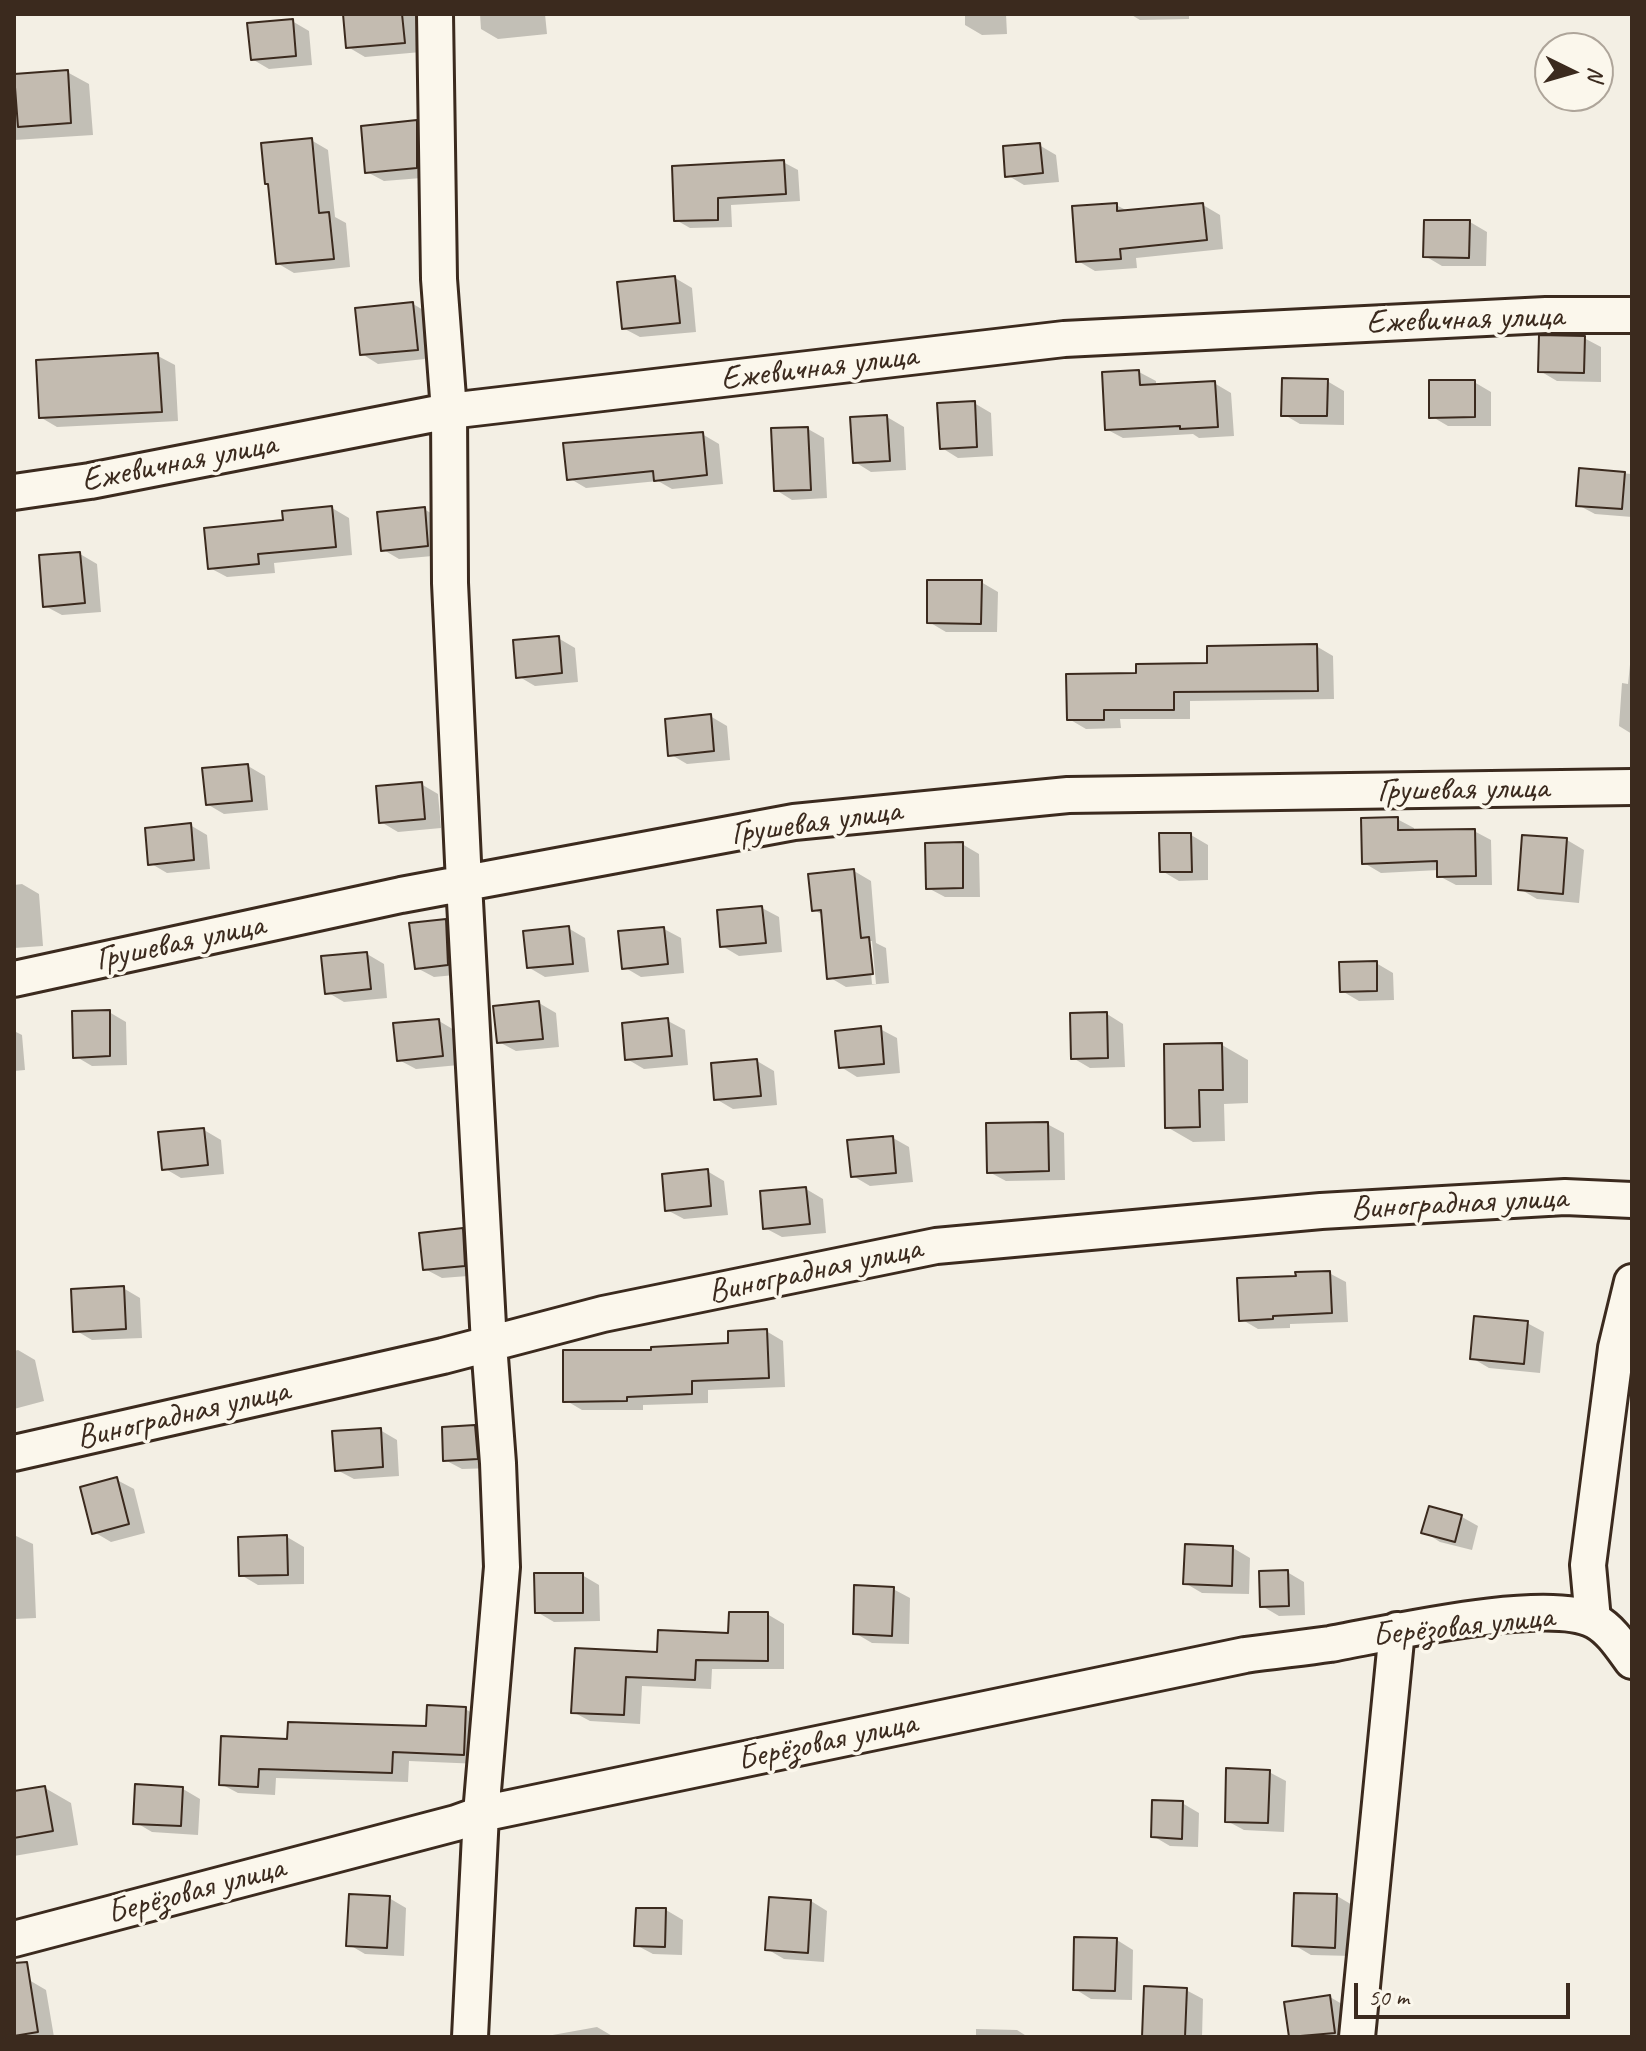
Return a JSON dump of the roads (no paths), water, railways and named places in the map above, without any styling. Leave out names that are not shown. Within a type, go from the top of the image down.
[{"type":"street","points":[[435,14],[439,279],[449,411],[450,583],[502,1567],[481,1814],[470,2037]]},
{"type":"street","name":"Ежевичная улица","points":[[14,492],[90,481],[449,411],[1064,339],[1546,315],[1632,315]]},
{"type":"street","name":"Грушевая улица","points":[[14,979],[464,883],[794,822],[1068,795],[1632,787]]},
{"type":"street","name":"Виноградная улица","points":[[14,1453],[489,1344],[603,1314],[936,1246],[1321,1211],[1565,1197],[1632,1200]]},
{"type":"street","points":[[1593,1620],[1588,1565],[1616,1348],[1632,1282]]},
{"type":"street","name":"Берёзовая улица","points":[[14,1939],[481,1814],[1245,1655],[1330,1644],[1397,1630],[1553,1612],[1593,1620],[1614,1636],[1632,1661]]},
{"type":"street","points":[[1357,2037],[1397,1630]]}]
